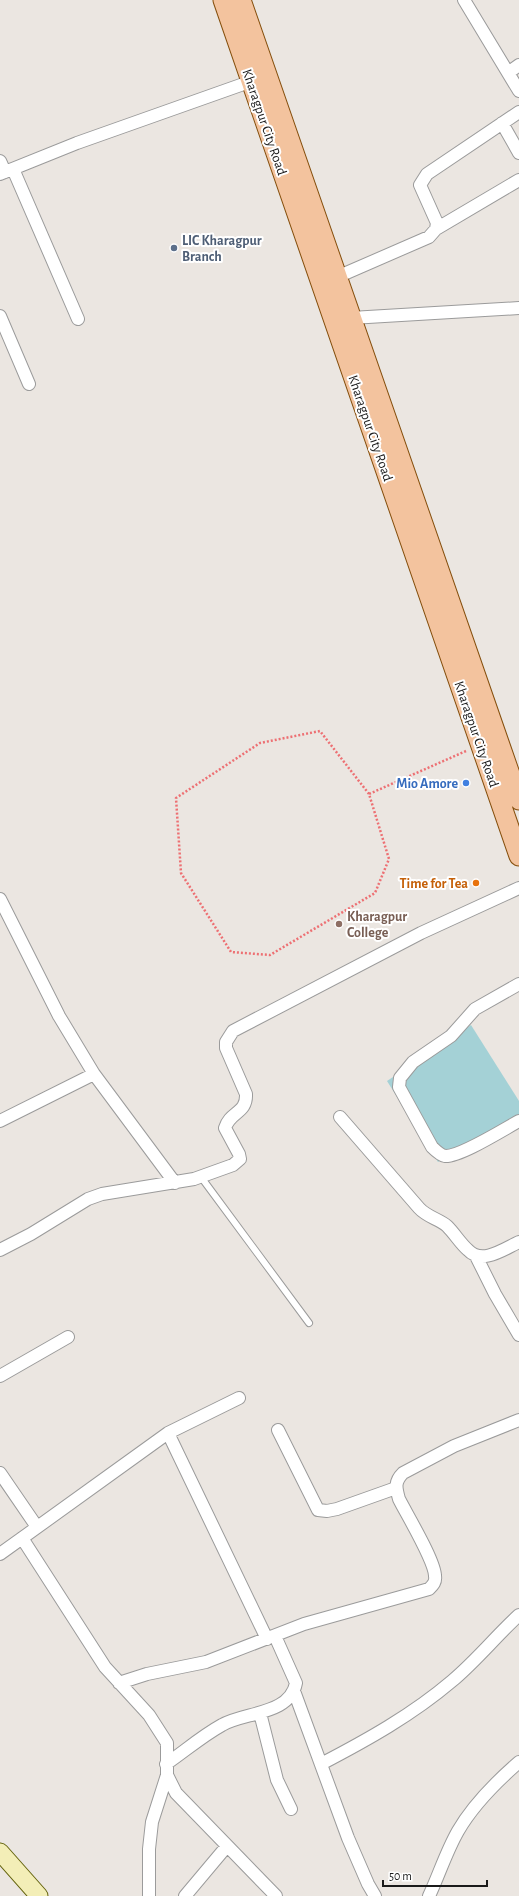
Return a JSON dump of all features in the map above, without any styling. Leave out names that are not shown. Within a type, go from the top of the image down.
[{"type":"main road","name":"Kharagpur City Road","points":[[224,0],[519,856]]},
{"type":"main road","points":[[241,0],[519,800]]},
{"type":"main road","points":[[1,1855],[39,1896]]},
{"type":"street","points":[[464,0],[519,91]]},
{"type":"street","points":[[508,73],[519,65]]},
{"type":"street","points":[[6,172],[77,143],[252,81]]},
{"type":"street","points":[[436,229],[437,223],[420,185],[422,179],[427,174],[519,112]]},
{"type":"street","points":[[502,123],[519,153]]},
{"type":"street","points":[[0,161],[78,319]]},
{"type":"street","points":[[337,277],[420,242],[436,229],[519,180]]},
{"type":"street","points":[[351,318],[519,308]]},
{"type":"street","points":[[0,316],[29,384]]},
{"type":"street","points":[[0,1250],[31,1234],[88,1199],[102,1194],[174,1184],[201,1177],[233,1165],[240,1159],[240,1154],[225,1128],[227,1121],[244,1108],[247,1102],[246,1094],[226,1048],[226,1042],[233,1031],[420,933],[519,888]]},
{"type":"street","points":[[0,899],[59,1016],[94,1074],[174,1184]]},
{"type":"street","points":[[519,984],[475,1009],[451,1036],[409,1066],[400,1078],[399,1087],[432,1148],[444,1156],[454,1155],[519,1121]]},
{"type":"street","points":[[1,1117],[94,1074]]},
{"type":"street","points":[[340,1117],[425,1215],[445,1225],[456,1235],[468,1250],[476,1256],[495,1294],[519,1335]]},
{"type":"street","points":[[476,1256],[484,1256],[495,1253],[519,1242]]},
{"type":"street","points":[[0,1376],[68,1337]]},
{"type":"street","points":[[0,1554],[168,1433],[238,1398]]},
{"type":"street","points":[[119,1683],[147,1674],[206,1662],[304,1624],[429,1589],[435,1584],[436,1575],[432,1563],[399,1499],[396,1488],[397,1480],[403,1473],[454,1446],[519,1420]]},
{"type":"street","points":[[278,1430],[318,1510],[327,1512],[396,1488]]},
{"type":"street","points":[[167,1770],[223,1725],[274,1708],[288,1699],[294,1691],[296,1683],[271,1637],[168,1433]]},
{"type":"street","points":[[0,1473],[37,1527]]},
{"type":"street","points":[[22,1538],[105,1667],[149,1715],[167,1743],[167,1770],[152,1822],[149,1849],[149,1896]]},
{"type":"street","points":[[321,1764],[361,1743],[421,1705],[453,1681],[519,1615]]},
{"type":"street","points":[[294,1691],[348,1838],[368,1884],[375,1896]]},
{"type":"street","points":[[260,1712],[277,1780],[291,1809]]},
{"type":"street","points":[[429,1896],[457,1833],[467,1817],[503,1777],[519,1762]]},
{"type":"street","points":[[167,1770],[176,1793],[276,1896]]},
{"type":"street","points":[[185,1896],[227,1846]]},
{"type":"lane","points":[[201,1177],[309,1323]]},
{"type":"path","points":[[320,731],[369,794],[390,859],[375,893],[270,955],[231,952],[181,874],[176,798],[260,743],[320,731]]},
{"type":"path","points":[[369,794],[481,745]]},
{"type":"water","points":[[471,1025],[519,1101],[519,1116],[438,1162],[387,1081]]},
{"type":"place","name":"LIC Kharagpur Branch","points":[[174,248]]},
{"type":"place","name":"Mio Amore","points":[[466,783]]},
{"type":"place","name":"Time for Tea","points":[[476,883]]},
{"type":"place","name":"Kharagpur College","points":[[339,924]]}]
